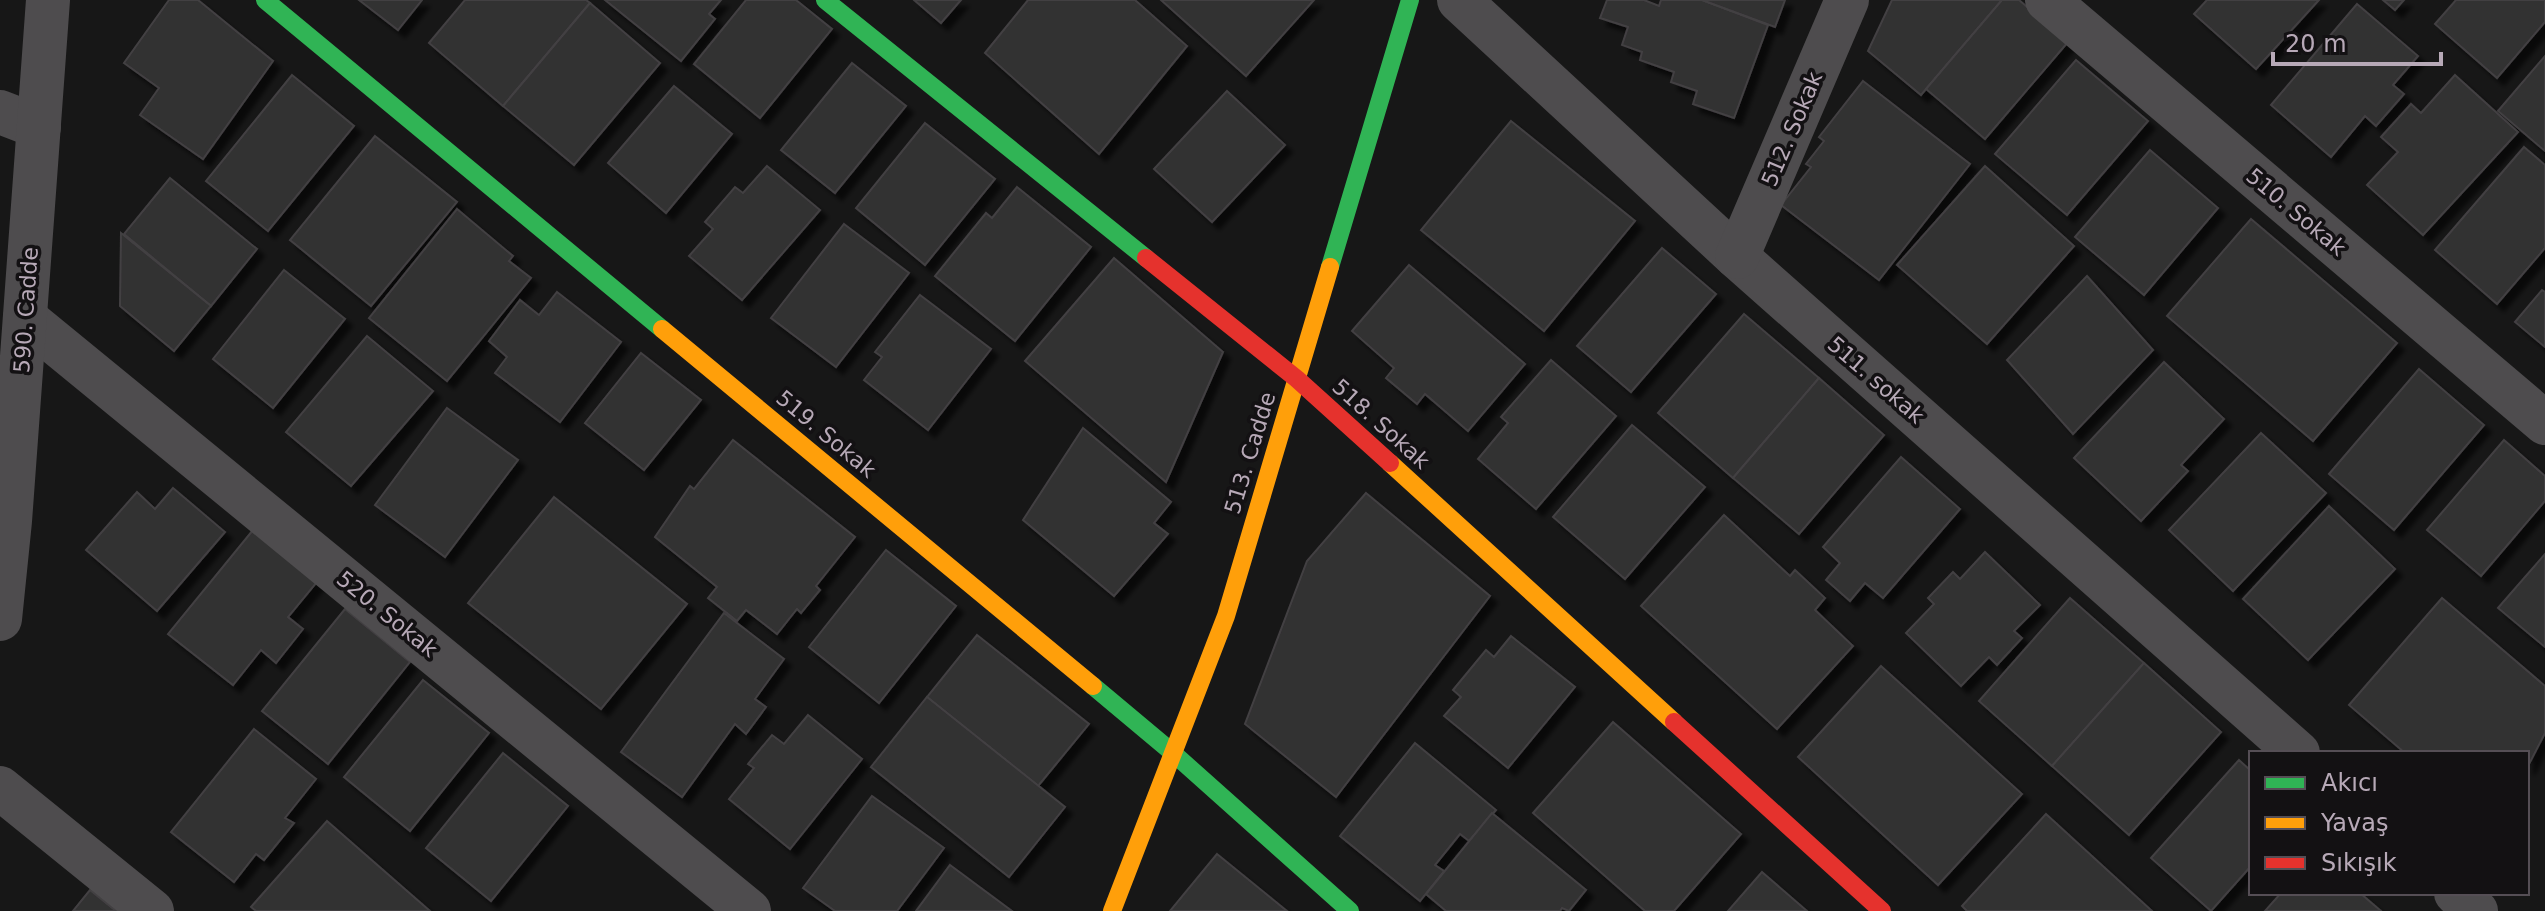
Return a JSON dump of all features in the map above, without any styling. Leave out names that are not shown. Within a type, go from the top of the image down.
[{"type":"street","name":"590. Cadde","points":[[0,619],[25,318],[19,120],[48,0]]},
{"type":"street","name":"519. Sokak","points":[[265,0],[1173,753],[1350,911]]},
{"type":"street","name":"518. Sokak","points":[[825,0],[1297,379],[1882,911]]},
{"type":"street","name":"513. Cadde","points":[[1112,911],[1226,616],[1410,0]]},
{"type":"street","name":"511. sokak","points":[[1459,0],[1737,257],[2296,751]]},
{"type":"street","name":"512. Sokak","points":[[1737,257],[1847,0]]},
{"type":"street","name":"510. Sokak","points":[[2047,0],[2545,423]]},
{"type":"street","name":"520. Sokak","points":[[25,318],[749,911]]},
{"type":"street","points":[[0,788],[152,911]]},
{"type":"street","points":[[2458,895],[2476,911]]},
{"type":"building","points":[[169,0],[198,0],[273,61],[203,159],[140,115],[159,88],[124,63]]},
{"type":"building","points":[[359,0],[422,0],[398,30]]},
{"type":"building","points":[[465,0],[586,0],[590,3],[503,106],[429,43]]},
{"type":"building","points":[[605,0],[721,0],[709,14],[715,19],[681,61]]},
{"type":"building","points":[[746,0],[796,0],[832,29],[760,118],[694,64]]},
{"type":"building","points":[[914,0],[961,0],[941,23]]},
{"type":"building","points":[[1028,0],[1135,0],[1187,46],[1099,154],[985,53]]},
{"type":"building","points":[[1161,0],[1314,0],[1246,76]]},
{"type":"building","points":[[1607,0],[1644,0],[1659,6],[1661,0],[1702,0],[1768,25],[1734,118],[1693,104],[1697,91],[1671,82],[1674,72],[1640,60],[1642,52],[1622,45],[1628,27],[1600,18]]},
{"type":"building","points":[[1702,0],[1785,0],[1775,27]]},
{"type":"building","points":[[1892,0],[2002,0],[1921,95],[1868,51]]},
{"type":"building","points":[[2002,0],[2019,0],[2068,42],[1985,139],[1926,89]]},
{"type":"building","points":[[2207,0],[2319,0],[2256,69],[2194,14]]},
{"type":"building","points":[[2383,0],[2404,0],[2395,10]]},
{"type":"building","points":[[2456,0],[2545,0],[2545,22],[2497,78],[2435,24]]},
{"type":"building","points":[[590,3],[660,63],[574,165],[503,106]]},
{"type":"building","points":[[2357,4],[2418,56],[2393,85],[2404,94],[2376,126],[2365,116],[2331,157],[2271,105]]},
{"type":"building","points":[[2545,56],[2545,151],[2498,111]]},
{"type":"building","points":[[2076,60],[2148,121],[2067,215],[1995,154]]},
{"type":"building","points":[[852,63],[906,106],[835,193],[781,150]]},
{"type":"building","points":[[292,75],[354,126],[268,231],[206,181]]},
{"type":"building","points":[[2455,75],[2518,132],[2423,235],[2367,185],[2398,152],[2381,137],[2411,104],[2421,113]]},
{"type":"building","points":[[1863,81],[1970,164],[1879,280],[1781,205],[1811,167],[1806,164],[1824,141],[1819,137]]},
{"type":"building","points":[[674,86],[732,134],[666,213],[608,163]]},
{"type":"building","points":[[1227,91],[1285,145],[1212,222],[1154,169]]},
{"type":"building","points":[[1511,121],[1635,221],[1544,331],[1421,230]]},
{"type":"building","points":[[925,123],[995,179],[925,265],[856,208]]},
{"type":"building","points":[[375,136],[457,202],[371,306],[290,240]]},
{"type":"building","points":[[2524,147],[2545,165],[2545,248],[2497,304],[2435,250]]},
{"type":"building","points":[[2150,150],[2218,208],[2144,295],[2075,237]]},
{"type":"building","points":[[767,166],[820,210],[742,300],[689,256],[713,229],[705,222],[735,187],[743,193]]},
{"type":"building","points":[[1985,166],[2074,246],[1987,344],[1897,265]]},
{"type":"building","points":[[170,178],[257,249],[211,306],[124,234]]},
{"type":"building","points":[[1017,187],[1091,247],[1015,341],[935,276],[986,213],[992,218]]},
{"type":"building","points":[[457,209],[513,256],[509,261],[531,278],[447,381],[369,318]]},
{"type":"building","points":[[2251,219],[2397,343],[2313,441],[2167,316]]},
{"type":"building","points":[[844,224],[909,273],[836,367],[771,318]]},
{"type":"building","points":[[121,233],[211,306],[174,351],[120,306]]},
{"type":"building","points":[[1662,248],[1716,294],[1631,392],[1577,346]]},
{"type":"building","points":[[1114,258],[1223,352],[1166,482],[1025,361]]},
{"type":"building","points":[[1409,265],[1525,364],[1468,431],[1425,394],[1417,404],[1386,378],[1394,368],[1352,331]]},
{"type":"building","points":[[284,270],[345,319],[273,408],[213,359]]},
{"type":"building","points":[[2087,276],[2153,350],[2073,434],[2007,360]]},
{"type":"building","points":[[2542,290],[2545,292],[2545,347],[2515,322]]},
{"type":"building","points":[[557,292],[621,342],[560,422],[495,373],[507,357],[489,341],[520,300],[539,315]]},
{"type":"building","points":[[920,295],[991,349],[928,430],[864,380],[882,357],[875,352]]},
{"type":"building","points":[[1744,314],[1819,378],[1733,478],[1658,413]]},
{"type":"building","points":[[367,336],[433,391],[351,486],[286,432]]},
{"type":"building","points":[[641,353],[701,400],[644,470],[585,423]]},
{"type":"building","points":[[1551,360],[1616,416],[1536,509],[1478,459],[1508,423],[1501,417]]},
{"type":"building","points":[[2164,362],[2224,419],[2181,465],[2188,471],[2141,521],[2074,458]]},
{"type":"building","points":[[2419,369],[2484,425],[2394,530],[2329,474]]},
{"type":"building","points":[[1819,378],[1884,435],[1799,534],[1733,478]]},
{"type":"building","points":[[447,408],[518,460],[445,557],[375,505]]},
{"type":"building","points":[[1632,425],[1705,487],[1625,579],[1553,517]]},
{"type":"building","points":[[1083,428],[1171,502],[1154,523],[1168,534],[1114,596],[1023,520]]},
{"type":"building","points":[[2261,433],[2326,493],[2233,591],[2169,530]]},
{"type":"building","points":[[733,440],[855,537],[816,586],[820,590],[801,613],[797,609],[777,634],[746,610],[737,621],[708,598],[717,587],[655,537],[690,486],[694,489]]},
{"type":"building","points":[[2504,440],[2545,476],[2545,501],[2481,576],[2427,530]]},
{"type":"building","points":[[1901,457],[1960,509],[1883,598],[1865,583],[1850,601],[1826,580],[1840,563],[1823,547]]},
{"type":"building","points":[[173,488],[225,532],[157,611],[86,550],[137,492],[155,509]]},
{"type":"building","points":[[1366,493],[1490,596],[1336,797],[1245,724],[1307,561]]},
{"type":"building","points":[[554,497],[687,604],[601,709],[468,603]]},
{"type":"building","points":[[2329,506],[2395,569],[2308,660],[2243,599]]},
{"type":"building","points":[[1724,515],[1790,576],[1795,570],[1825,598],[1815,610],[1853,646],[1777,729],[1641,606]]},
{"type":"building","points":[[253,530],[317,582],[288,617],[303,629],[276,663],[261,650],[233,685],[168,634]]},
{"type":"building","points":[[886,550],[956,606],[879,703],[809,647]]},
{"type":"building","points":[[1985,552],[2040,605],[2014,631],[2022,638],[1997,665],[1989,657],[1961,686],[1906,633],[1934,604],[1928,598],[1953,572],[1960,579]]},
{"type":"building","points":[[2545,554],[2545,647],[2498,608]]},
{"type":"building","points":[[2070,598],[2144,663],[2052,766],[1979,701]]},
{"type":"building","points":[[2442,598],[2545,686],[2545,733],[2529,764],[2529,751],[2403,751],[2349,705]]},
{"type":"building","points":[[345,609],[410,662],[328,764],[262,711]]},
{"type":"building","points":[[724,613],[784,659],[755,699],[766,707],[746,734],[735,724],[682,797],[621,752]]},
{"type":"building","points":[[977,635],[1089,724],[1038,786],[927,697]]},
{"type":"building","points":[[1511,636],[1575,687],[1508,768],[1444,716],[1461,697],[1453,690],[1486,650],[1494,657]]},
{"type":"building","points":[[2144,663],[2221,732],[2129,835],[2052,766]]},
{"type":"building","points":[[1881,666],[2022,794],[1938,885],[1798,757]]},
{"type":"building","points":[[423,680],[489,733],[410,831],[344,777]]},
{"type":"building","points":[[927,697],[1065,807],[1009,877],[871,767]]},
{"type":"building","points":[[808,715],[862,759],[790,849],[729,799],[754,768],[748,764],[772,735],[784,744]]},
{"type":"building","points":[[1613,722],[1741,834],[1674,911],[1645,911],[1533,813]]},
{"type":"building","points":[[254,729],[316,779],[285,818],[294,823],[264,860],[256,854],[234,882],[171,832]]},
{"type":"building","points":[[1415,743],[1496,810],[1469,841],[1460,834],[1435,865],[1444,871],[1420,901],[1340,836]]},
{"type":"building","points":[[503,753],[568,806],[491,901],[426,848]]},
{"type":"building","points":[[2239,760],[2249,769],[2249,868],[2211,911],[2151,858]]},
{"type":"building","points":[[872,796],[944,848],[897,911],[835,911],[803,888]]},
{"type":"building","points":[[1492,813],[1586,890],[1569,911],[1562,908],[1560,911],[1446,911],[1426,894]]},
{"type":"building","points":[[2046,814],[2152,911],[1967,911],[1962,906]]},
{"type":"building","points":[[327,821],[430,911],[256,911],[251,907]]},
{"type":"building","points":[[1217,854],[1287,911],[1170,911]]},
{"type":"building","points":[[950,865],[1012,911],[916,911]]},
{"type":"building","points":[[1762,872],[1807,911],[1728,911]]},
{"type":"building","points":[[90,890],[116,911],[73,911]]},
{"type":"building","points":[[2279,895],[2362,895],[2381,911],[2265,911]]},
{"type":"traffic: fast","points":[[265,0],[662,329]]},
{"type":"traffic: fast","points":[[825,0],[1146,258]]},
{"type":"traffic: fast","points":[[1330,267],[1410,0]]},
{"type":"traffic: fast","points":[[1093,686],[1350,911]]},
{"type":"traffic: slow","points":[[1112,911],[1226,616],[1330,267]]},
{"type":"traffic: slow","points":[[662,329],[1093,686]]},
{"type":"traffic: slow","points":[[1390,463],[1674,722]]},
{"type":"traffic: jam","points":[[1146,258],[1297,379],[1390,463]]},
{"type":"traffic: jam","points":[[1674,722],[1882,911]]}]
